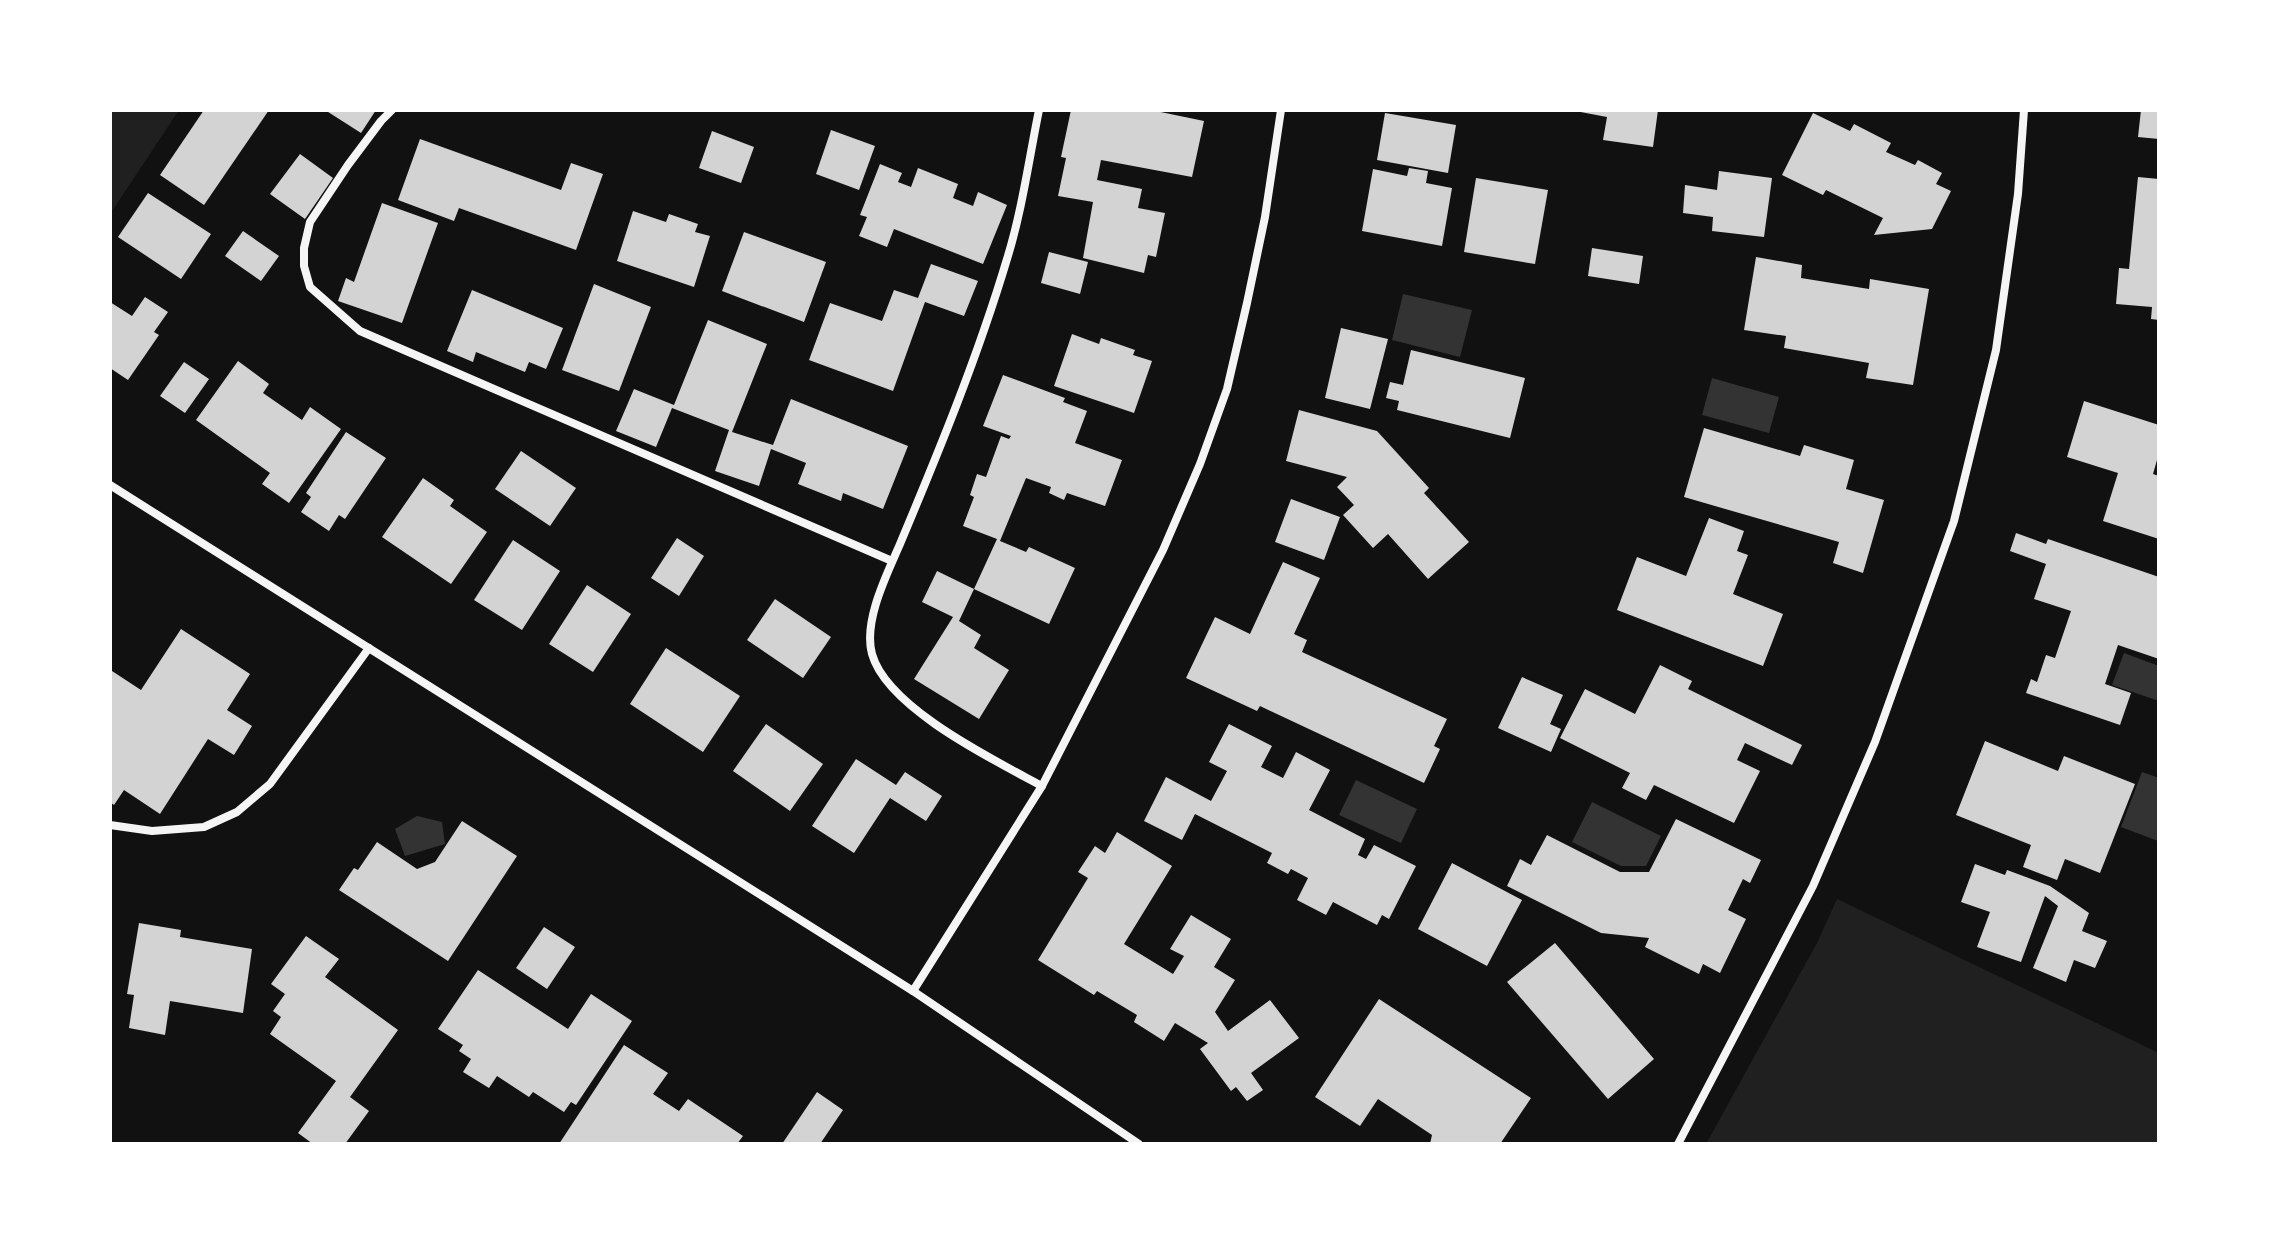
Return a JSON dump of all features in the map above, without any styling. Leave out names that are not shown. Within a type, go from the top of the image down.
[{"type":"street","points":[[392,110],[356,154],[310,222],[304,266],[310,287],[360,331],[892,561]]},
{"type":"street","points":[[1039,110],[1008,257],[942,444],[892,561],[869,626],[872,652],[881,676],[904,699],[971,748],[1042,786]]},
{"type":"street","points":[[913,991],[1042,786],[1163,550],[1200,464],[1222,402],[1265,217],[1281,110]]},
{"type":"street","points":[[1678,1144],[1813,886],[1875,742],[1954,521],[1996,350],[2018,194],[2024,110]]},
{"type":"street","points":[[110,485],[913,991],[1139,1144]]},
{"type":"street","points":[[110,825],[152,831],[204,827],[237,812],[270,784],[369,648]]},
{"type":"shaded area","points":[[110,110],[179,110],[110,214]]},
{"type":"shaded area","points":[[1403,294],[1472,310],[1460,357],[1392,340]]},
{"type":"shaded area","points":[[1712,378],[1779,397],[1769,433],[1702,415]]},
{"type":"shaded area","points":[[2124,653],[2159,666],[2159,701],[2112,685]]},
{"type":"shaded area","points":[[2142,772],[2159,778],[2158,841],[2121,827]]},
{"type":"shaded area","points":[[1356,780],[1417,809],[1401,843],[1339,815]]},
{"type":"shaded area","points":[[1592,802],[1661,836],[1646,866],[1621,866],[1572,842]]},
{"type":"shaded area","points":[[417,816],[442,822],[445,844],[405,856],[395,829]]},
{"type":"shaded area","points":[[1837,899],[2159,1053],[2159,1144],[1706,1144],[1817,943]]},
{"type":"building","points":[[204,110],[269,110],[204,205],[160,175]]},
{"type":"building","points":[[325,110],[376,110],[361,133]]},
{"type":"building","points":[[1071,110],[1151,110],[1204,121],[1192,177],[1101,160],[1097,180],[1142,189],[1138,208],[1165,213],[1156,257],[1148,255],[1144,273],[1083,258],[1093,202],[1058,196],[1066,158],[1061,157]]},
{"type":"building","points":[[1570,110],[1658,110],[1653,147],[1603,140],[1607,117]]},
{"type":"building","points":[[2141,110],[2159,110],[2159,139],[2138,137]]},
{"type":"building","points":[[1385,113],[1456,125],[1448,173],[1377,160]]},
{"type":"building","points":[[1813,113],[1850,131],[1854,124],[1891,143],[1886,152],[1915,165],[1918,160],[1942,173],[1936,184],[1951,191],[1932,229],[1874,235],[1883,218],[1826,190],[1823,195],[1782,175]]},
{"type":"building","points":[[831,130],[875,146],[859,190],[816,174]]},
{"type":"building","points":[[712,131],[754,147],[741,183],[699,168]]},
{"type":"building","points":[[420,139],[561,190],[571,163],[603,174],[576,250],[459,208],[454,221],[398,200]]},
{"type":"building","points":[[300,154],[333,178],[305,219],[270,194]]},
{"type":"building","points":[[880,164],[902,173],[898,182],[911,187],[918,168],[958,184],[953,198],[973,206],[978,192],[1007,205],[983,264],[894,229],[887,247],[859,236],[867,217],[860,215]]},
{"type":"building","points":[[1409,168],[1428,171],[1426,183],[1452,188],[1442,246],[1362,231],[1373,169],[1407,176]]},
{"type":"building","points":[[1719,171],[1772,178],[1764,237],[1712,231],[1713,217],[1683,213],[1685,185],[1717,190]]},
{"type":"building","points":[[2138,177],[2159,179],[2159,320],[2151,319],[2152,307],[2116,304],[2119,268],[2129,269]]},
{"type":"building","points":[[1476,178],[1548,190],[1535,264],[1464,252]]},
{"type":"building","points":[[148,193],[211,234],[181,279],[118,237]]},
{"type":"building","points":[[382,203],[438,223],[402,323],[338,301],[346,278],[354,282]]},
{"type":"building","points":[[633,211],[666,222],[669,214],[698,224],[695,232],[710,236],[694,287],[617,261]]},
{"type":"building","points":[[243,231],[279,256],[261,281],[225,256]]},
{"type":"building","points":[[744,232],[826,262],[804,322],[722,291]]},
{"type":"building","points":[[1592,248],[1643,256],[1639,284],[1588,276]]},
{"type":"building","points":[[1049,252],[1088,262],[1080,294],[1041,283]]},
{"type":"building","points":[[1756,257],[1802,265],[1801,278],[1869,289],[1870,279],[1929,289],[1913,385],[1866,378],[1869,363],[1784,348],[1786,336],[1744,330]]},
{"type":"building","points":[[931,264],[978,281],[964,316],[925,302],[893,391],[809,360],[830,303],[882,321],[894,290],[918,298]]},
{"type":"building","points":[[594,284],[651,307],[619,391],[562,370]]},
{"type":"building","points":[[472,290],[563,328],[546,369],[529,362],[525,372],[476,352],[473,362],[447,351]]},
{"type":"building","points":[[145,297],[168,312],[154,332],[159,335],[128,380],[110,368],[110,302],[132,316]]},
{"type":"building","points":[[708,320],[767,344],[732,432],[773,445],[791,399],[908,446],[883,509],[843,493],[841,501],[798,484],[806,463],[771,449],[759,486],[715,471],[729,430],[672,408],[656,447],[616,431],[634,389],[674,405]]},
{"type":"building","points":[[1341,328],[1388,339],[1370,409],[1325,398]]},
{"type":"building","points":[[1072,334],[1099,344],[1101,338],[1135,350],[1133,355],[1152,361],[1134,413],[1054,386]]},
{"type":"building","points":[[1411,350],[1525,378],[1510,438],[1397,410],[1399,401],[1386,398],[1390,382],[1403,385]]},
{"type":"building","points":[[238,361],[269,384],[263,393],[302,420],[310,407],[341,429],[289,503],[262,484],[270,473],[196,420]]},
{"type":"building","points":[[184,362],[209,379],[185,413],[160,396]]},
{"type":"building","points":[[1003,375],[1065,398],[1063,402],[1087,411],[1075,443],[1122,460],[1105,506],[1067,493],[1064,500],[1049,493],[1051,487],[1026,478],[1000,541],[1026,552],[1029,547],[1075,568],[1049,624],[974,589],[997,539],[963,526],[974,497],[970,495],[977,474],[986,477],[1001,436],[1009,439],[1011,436],[983,426]]},
{"type":"building","points":[[2084,401],[2159,425],[2159,453],[2153,474],[2159,476],[2159,539],[2103,521],[2118,473],[2067,457]]},
{"type":"building","points":[[1299,410],[1377,431],[1429,488],[1424,493],[1469,542],[1428,579],[1388,534],[1373,548],[1343,515],[1354,505],[1337,487],[1347,477],[1286,461]]},
{"type":"building","points":[[1704,428],[1800,456],[1804,445],[1854,460],[1846,489],[1884,500],[1863,573],[1833,563],[1839,542],[1684,497]]},
{"type":"building","points":[[346,432],[386,458],[345,519],[339,515],[329,531],[301,512],[311,497],[306,493]]},
{"type":"building","points":[[521,451],[576,488],[550,526],[495,489]]},
{"type":"building","points":[[423,478],[454,500],[450,506],[487,532],[451,584],[382,537]]},
{"type":"building","points":[[1291,499],[1340,517],[1324,560],[1275,542]]},
{"type":"building","points":[[1709,518],[1744,531],[1737,551],[1748,555],[1733,594],[1783,614],[1763,666],[1617,610],[1637,557],[1686,576]]},
{"type":"building","points":[[2016,533],[2046,544],[2048,539],[2159,577],[2159,659],[2118,645],[2105,684],[2131,693],[2120,725],[2026,693],[2031,679],[2037,682],[2046,655],[2055,658],[2071,611],[2034,599],[2046,564],[2010,551]]},
{"type":"building","points":[[677,538],[704,556],[679,596],[651,578]]},
{"type":"building","points":[[513,540],[560,571],[522,630],[474,600]]},
{"type":"building","points":[[1283,562],[1320,578],[1294,634],[1307,640],[1302,652],[1447,719],[1434,746],[1440,749],[1424,783],[1260,706],[1257,711],[1186,678],[1215,617],[1250,634]]},
{"type":"building","points":[[937,571],[974,589],[959,621],[981,635],[974,648],[1009,670],[979,719],[914,679],[953,617],[922,602]]},
{"type":"building","points":[[587,585],[631,614],[593,672],[549,644]]},
{"type":"building","points":[[775,599],[831,637],[803,678],[747,640]]},
{"type":"building","points":[[181,629],[250,674],[227,710],[252,726],[234,755],[208,739],[160,814],[124,790],[114,805],[110,802],[110,675],[112,671],[141,690]]},
{"type":"building","points":[[666,648],[740,696],[703,752],[630,704]]},
{"type":"building","points":[[1660,665],[1692,681],[1688,689],[1802,745],[1792,765],[1745,743],[1737,760],[1760,771],[1734,823],[1654,785],[1646,800],[1622,788],[1630,773],[1560,738],[1585,689],[1635,714]]},
{"type":"building","points":[[1522,677],[1563,695],[1550,724],[1561,729],[1551,752],[1498,728]]},
{"type":"building","points":[[766,724],[823,764],[790,811],[733,771]]},
{"type":"building","points":[[1229,724],[1272,746],[1261,767],[1283,778],[1296,752],[1330,770],[1309,810],[1365,839],[1358,855],[1366,859],[1374,845],[1416,866],[1389,919],[1382,915],[1377,925],[1333,902],[1326,915],[1297,900],[1308,878],[1291,869],[1288,874],[1267,863],[1272,853],[1195,814],[1182,840],[1144,821],[1166,777],[1211,801],[1227,771],[1209,762]]},
{"type":"building","points":[[1985,741],[2058,771],[2064,756],[2135,784],[2100,873],[2065,859],[2057,880],[2023,867],[2031,845],[1956,815]]},
{"type":"building","points":[[856,759],[896,785],[905,772],[942,796],[926,821],[890,798],[854,853],[812,826]]},
{"type":"building","points":[[1676,819],[1761,860],[1750,883],[1743,879],[1728,910],[1746,919],[1720,973],[1703,964],[1699,974],[1645,947],[1649,938],[1601,933],[1507,886],[1520,859],[1531,865],[1547,835],[1620,872],[1649,872]]},
{"type":"building","points":[[462,821],[517,856],[448,961],[339,890],[354,868],[358,870],[377,842],[417,869],[435,862]]},
{"type":"building","points":[[1117,832],[1172,866],[1124,944],[1173,974],[1184,956],[1170,949],[1191,915],[1231,939],[1214,967],[1235,980],[1215,1012],[1228,1031],[1270,1000],[1299,1038],[1251,1073],[1263,1090],[1247,1101],[1236,1087],[1231,1091],[1200,1049],[1208,1043],[1175,1023],[1164,1041],[1134,1022],[1137,1015],[1097,991],[1094,995],[1038,960],[1088,878],[1078,872],[1095,846],[1105,853]]},
{"type":"building","points":[[1452,863],[1522,900],[1487,966],[1418,929]]},
{"type":"building","points":[[1975,864],[2005,875],[2007,870],[2050,886],[2089,913],[2082,931],[2107,941],[2095,968],[2074,960],[2066,982],[2033,968],[2058,906],[2045,896],[2021,962],[1977,947],[1990,912],[1961,902]]},
{"type":"building","points":[[139,923],[181,930],[180,937],[252,949],[243,1013],[170,1001],[165,1035],[129,1028],[134,995],[127,994]]},
{"type":"building","points":[[544,927],[575,947],[547,989],[516,968]]},
{"type":"building","points":[[306,936],[339,959],[325,977],[398,1030],[350,1097],[369,1111],[345,1144],[313,1144],[298,1133],[336,1081],[270,1034],[281,1017],[273,1011],[285,994],[271,984]]},
{"type":"building","points":[[1555,943],[1654,1059],[1608,1099],[1507,982]]},
{"type":"building","points":[[478,970],[568,1029],[591,994],[632,1021],[576,1105],[571,1102],[564,1112],[533,1092],[529,1097],[497,1076],[489,1088],[463,1072],[471,1059],[459,1051],[463,1045],[438,1029]]},
{"type":"building","points":[[1379,999],[1531,1098],[1500,1144],[1430,1144],[1432,1135],[1378,1099],[1360,1126],[1315,1097]]},
{"type":"building","points":[[624,1045],[668,1073],[653,1094],[679,1111],[688,1099],[743,1136],[737,1144],[559,1144]]},
{"type":"building","points":[[817,1092],[843,1110],[820,1144],[782,1144]]}]
